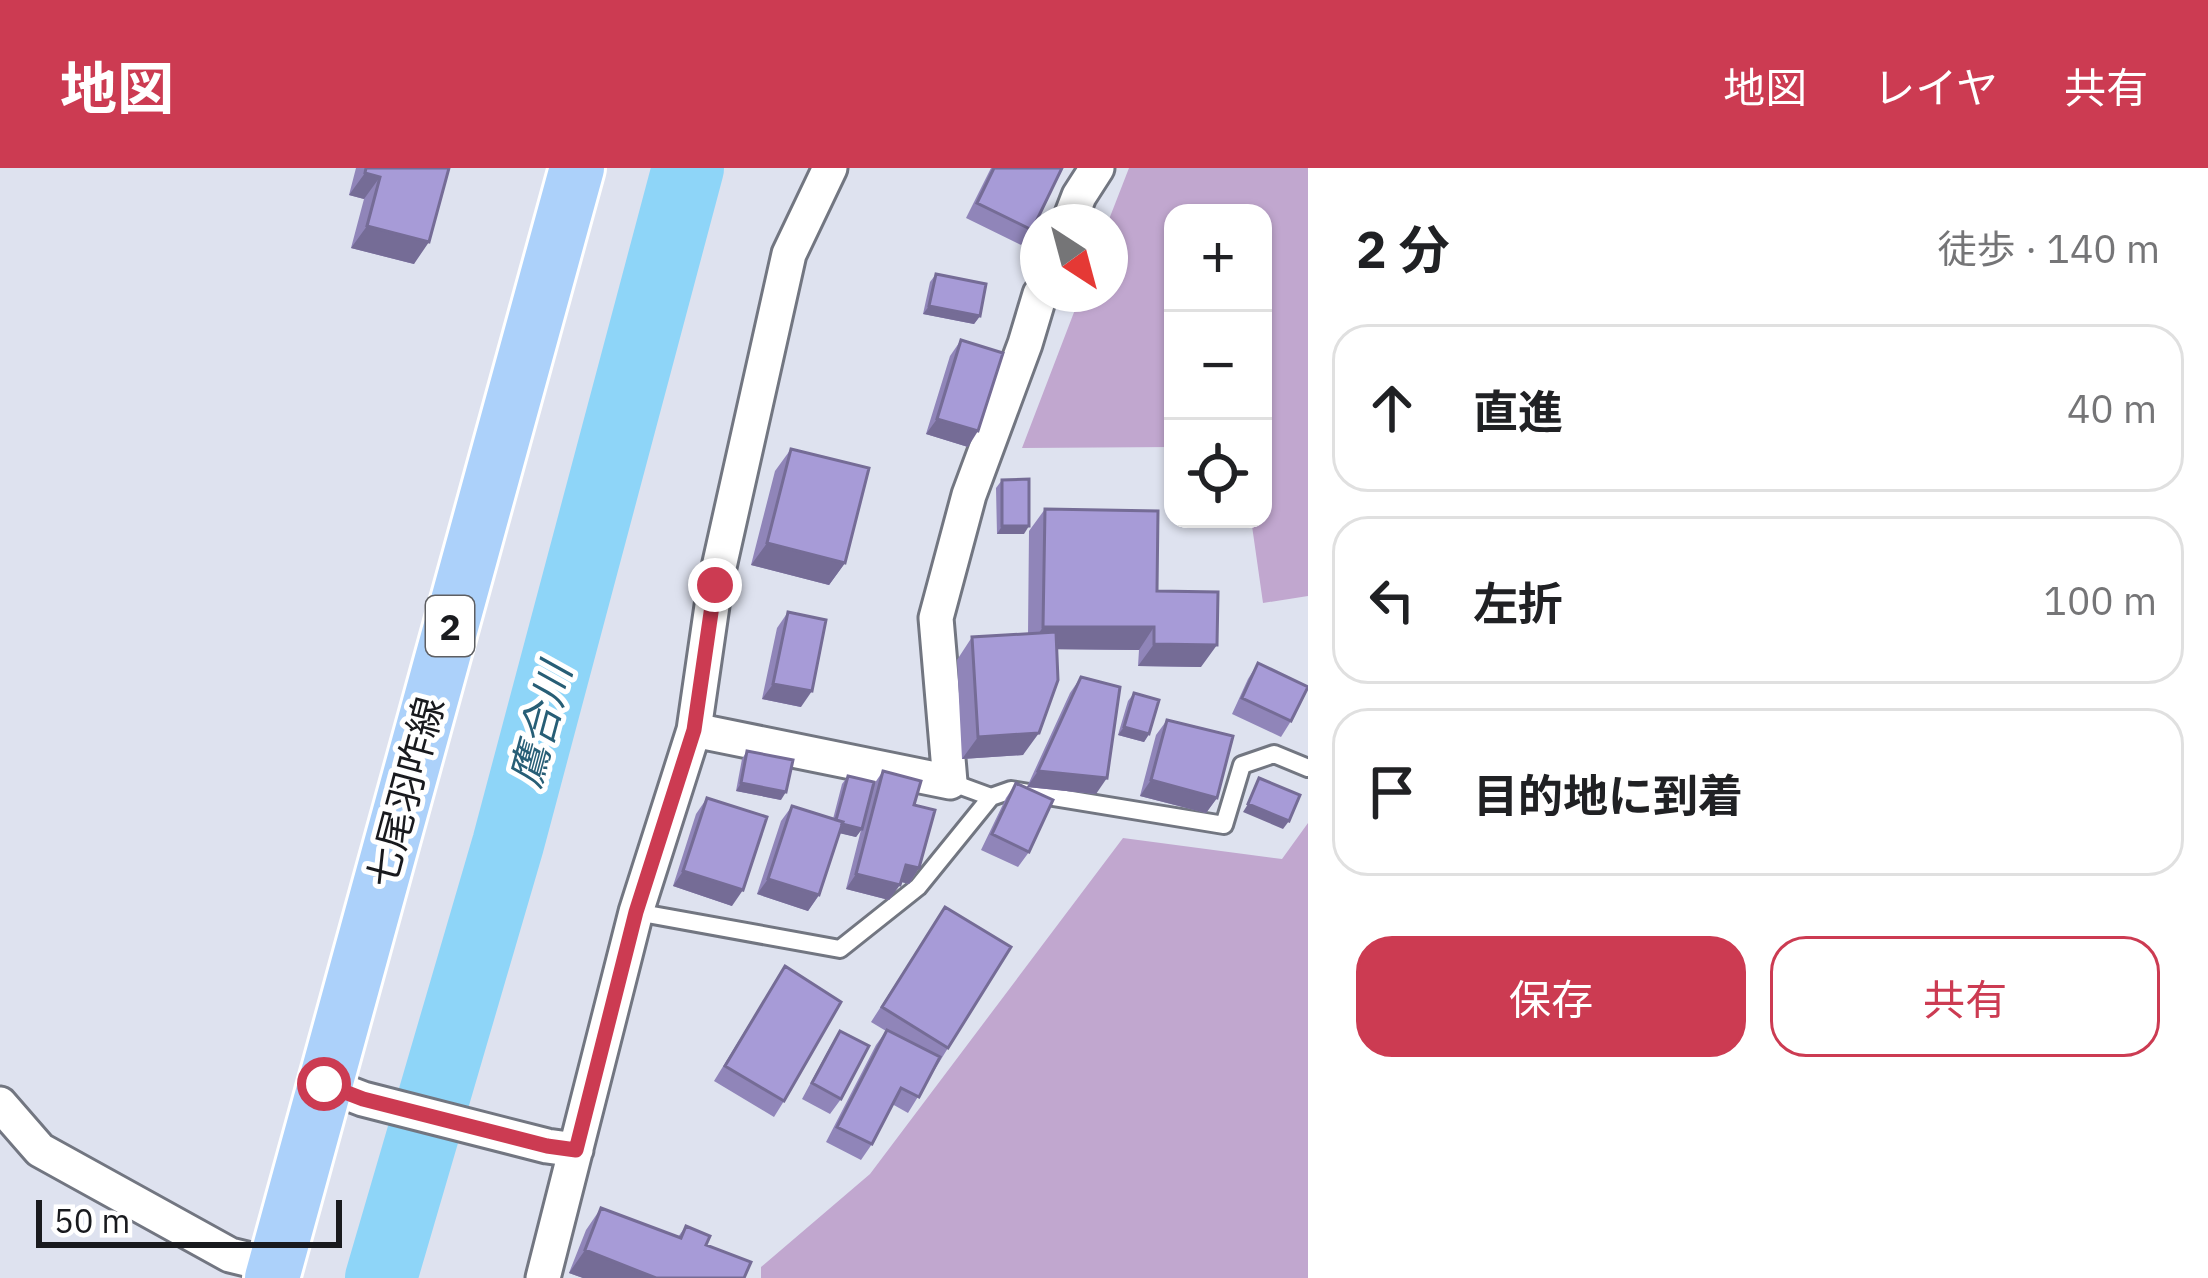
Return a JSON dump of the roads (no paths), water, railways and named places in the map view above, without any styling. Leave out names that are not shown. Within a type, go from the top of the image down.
[{"type":"main road","name":"七尾羽咋線","points":[[273,1272],[344,1091],[577,168]]},
{"type":"street","points":[[543,1278],[562,1148],[694,730],[715,585],[789,254],[830,168]]},
{"type":"street","points":[[1076,204],[1097,168]]},
{"type":"street","points":[[694,730],[950,782],[937,618],[969,495],[1035,312]]},
{"type":"street","points":[[344,1091],[562,1148]]},
{"type":"street","points":[[0,1104],[40,1150],[230,1256],[273,1272]]},
{"type":"lane","points":[[636,912],[840,949],[918,887],[991,797],[1011,790],[1224,825],[1242,764],[1274,754],[1308,768]]},
{"type":"lane","points":[[950,782],[991,797]]},
{"type":"waterway","name":"鷹合川","points":[[381,1278],[508,844],[688,168]]}]
